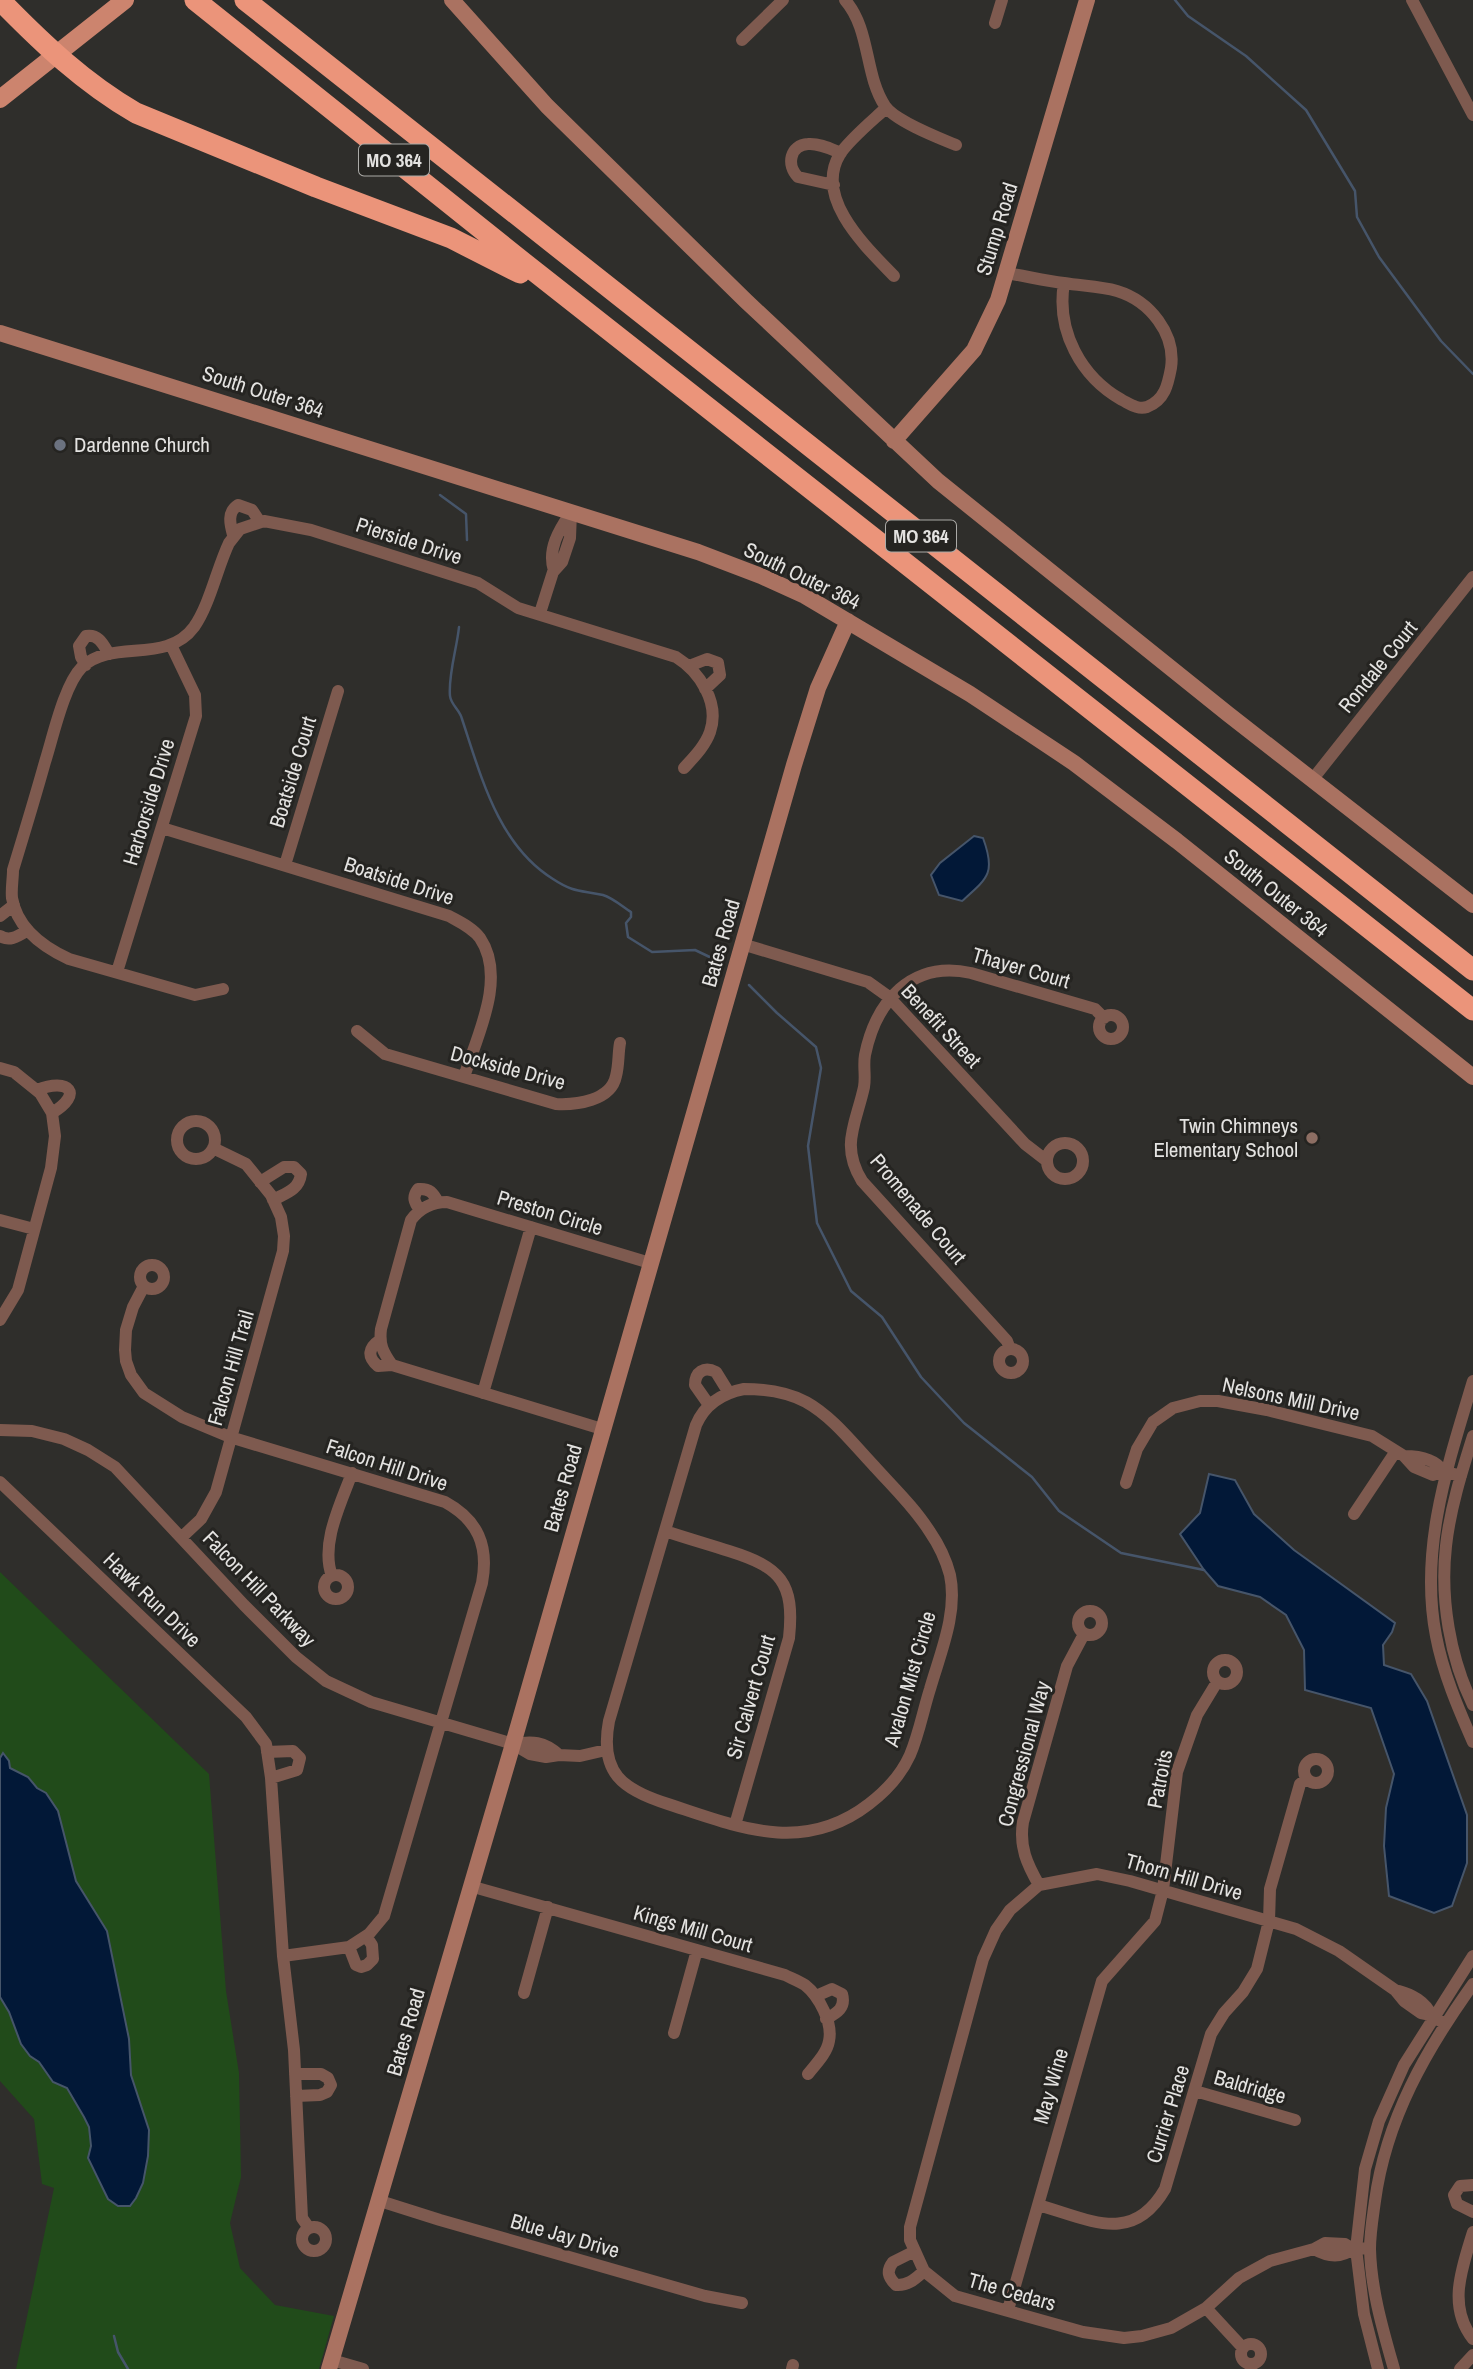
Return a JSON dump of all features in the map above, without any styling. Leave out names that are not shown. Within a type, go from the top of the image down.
[{"type":"highway","points":[[0,0],[54,55],[136,113],[461,243],[512,268],[594,317]]},
{"type":"highway","name":"MO 364","points":[[195,0],[1473,1010]]},
{"type":"highway","name":"MO 364","points":[[245,0],[464,176],[1473,970]]},
{"type":"main road","points":[[0,99],[125,0]]},
{"type":"street","points":[[452,0],[547,106],[894,441],[985,520],[1473,905]]},
{"type":"street","points":[[742,40],[783,0]]},
{"type":"street","points":[[845,0],[865,36],[872,72],[886,108],[919,130],[956,145]]},
{"type":"street","points":[[995,23],[1002,0]]},
{"type":"street","name":"Stump Road","points":[[894,441],[974,350],[998,300],[1087,0]]},
{"type":"street","points":[[1412,0],[1473,114]]},
{"type":"street","points":[[886,108],[841,153],[835,169],[834,185],[840,210],[859,239],[894,276]]},
{"type":"street","points":[[834,185],[798,177],[791,167],[790,159],[796,149],[805,144],[823,146],[841,153]]},
{"type":"street","points":[[1006,273],[1120,292],[1140,303],[1158,319],[1169,335],[1172,358],[1168,386],[1157,400],[1148,406],[1135,407],[1113,395],[1090,376],[1069,343],[1062,296],[1064,283]]},
{"type":"street","name":"South Outer 364","points":[[0,333],[698,552],[761,576],[805,597],[970,695],[1074,763],[1177,841],[1473,1077]]},
{"type":"street","name":"Pierside Drive","points":[[171,645],[184,638],[203,611],[233,535],[230,516],[238,505],[252,510],[260,522],[287,524],[311,530],[478,583],[519,608],[676,657],[689,666],[705,689],[710,700],[712,725],[698,752],[684,768]]},
{"type":"street","points":[[540,613],[554,571],[562,562],[570,538],[571,512]]},
{"type":"street","points":[[233,535],[248,525],[260,522]]},
{"type":"street","name":"Rondale Court","points":[[1312,780],[1473,577]]},
{"type":"street","name":"Bates Road","points":[[330,2365],[513,1744],[818,688],[848,621]]},
{"type":"street","points":[[86,665],[79,646],[86,636],[91,635],[100,640],[109,654]]},
{"type":"street","points":[[171,645],[109,654],[80,670],[61,707],[13,870],[12,895],[14,905],[28,930],[51,951],[69,959],[195,995],[223,989]]},
{"type":"street","name":"Harborside Drive","points":[[117,972],[195,716],[195,695],[171,645]]},
{"type":"street","name":"Pierside Drive","points":[[689,666],[707,659],[718,663],[721,668],[720,675],[705,689]]},
{"type":"street","name":"Boatside Court","points":[[285,865],[338,691]]},
{"type":"street","name":"Boatside Drive","points":[[162,828],[449,916],[479,936],[491,965],[490,984],[464,1077]]},
{"type":"street","points":[[0,916],[14,905]]},
{"type":"street","points":[[0,936],[13,939],[28,930]]},
{"type":"street","name":"Benefit Street","points":[[742,944],[868,982],[889,997],[1025,1144],[1047,1161]]},
{"type":"street","name":"Thayer Court","points":[[889,997],[905,984],[933,972],[959,971],[1095,1009],[1104,1018]]},
{"type":"street","name":"Promenade Court","points":[[889,997],[877,1017],[865,1053],[865,1079],[852,1130],[850,1154],[862,1181],[1007,1341],[1010,1349]]},
{"type":"street","name":"Dockside Drive","points":[[356,1031],[385,1054],[544,1102],[574,1105],[590,1100],[611,1086],[616,1079],[620,1043]]},
{"type":"street","points":[[0,1068],[14,1072],[37,1090],[52,1113],[55,1136],[51,1168],[18,1290],[0,1320]]},
{"type":"street","points":[[37,1090],[58,1083],[69,1090],[69,1098],[64,1106],[52,1113]]},
{"type":"street","name":"Falcon Hill Trail","points":[[182,1537],[201,1519],[216,1492],[280,1266],[284,1236],[281,1217],[273,1200],[246,1164],[214,1148]]},
{"type":"street","points":[[260,1182],[284,1167],[293,1167],[301,1174],[300,1182],[294,1189],[273,1200]]},
{"type":"street","name":"Preston Circle","points":[[602,1429],[392,1365],[383,1352],[380,1340],[411,1220],[420,1210],[414,1202],[414,1196],[418,1189],[429,1190],[438,1202],[447,1202],[650,1263]]},
{"type":"street","points":[[420,1210],[438,1202]]},
{"type":"street","points":[[0,1220],[34,1229]]},
{"type":"street","points":[[483,1393],[531,1227]]},
{"type":"street","name":"Falcon Hill Drive","points":[[144,1286],[126,1330],[126,1362],[131,1375],[144,1393],[182,1417],[230,1437],[445,1502],[459,1510],[477,1532],[484,1547],[485,1567],[482,1583],[384,1916],[366,1936],[349,1947],[284,1956]]},
{"type":"street","points":[[606,1750],[609,1721],[696,1424],[703,1410],[709,1405],[695,1385],[697,1376],[702,1370],[716,1372],[729,1393]]},
{"type":"street","points":[[1473,1381],[1444,1472],[1432,1545],[1430,1593],[1436,1637],[1453,1696],[1473,1742]]},
{"type":"street","name":"Avalon Mist Circle","points":[[606,1750],[618,1776],[626,1787],[635,1793],[735,1825],[776,1834],[812,1831],[856,1814],[888,1787],[909,1756],[948,1627],[952,1594],[950,1576],[931,1532],[911,1506],[841,1430],[816,1409],[797,1398],[766,1390],[744,1389],[729,1393],[709,1405]]},
{"type":"street","name":"Nelsons Mill Drive","points":[[1126,1483],[1137,1449],[1153,1422],[1173,1408],[1200,1401],[1242,1405],[1372,1436],[1400,1454],[1437,1463],[1444,1472],[1461,1476]]},
{"type":"street","name":"Falcon Hill Parkway","points":[[0,1430],[32,1431],[64,1439],[88,1450],[123,1475],[269,1630],[296,1657],[326,1681],[371,1702],[513,1744],[530,1754],[546,1757],[580,1756],[606,1750]]},
{"type":"street","points":[[1473,1436],[1461,1476],[1446,1546],[1444,1592],[1450,1634],[1466,1691],[1473,1705]]},
{"type":"street","points":[[1354,1514],[1400,1454]]},
{"type":"street","points":[[332,1576],[328,1562],[330,1544],[335,1520],[352,1473]]},
{"type":"street","name":"Hawk Run Drive","points":[[0,1482],[246,1717],[266,1744],[295,2074],[302,2217],[309,2228]]},
{"type":"street","name":"Sir Calvert Court","points":[[665,1531],[758,1560],[775,1573],[787,1594],[791,1615],[789,1638],[735,1825]]},
{"type":"street","name":"Congressional Way","points":[[1039,1885],[1022,1849],[1020,1838],[1067,1666],[1084,1634]]},
{"type":"street","name":"Patroits","points":[[1163,1890],[1177,1772],[1197,1715],[1217,1682]]},
{"type":"street","points":[[267,1752],[293,1751],[300,1758],[297,1770],[271,1778]]},
{"type":"street","name":"Currier Place","points":[[1038,2204],[1108,2224],[1128,2223],[1144,2216],[1157,2203],[1165,2189],[1211,2034],[1257,1969],[1269,1921],[1270,1889],[1278,1854],[1300,1784],[1306,1779]]},
{"type":"street","name":"Thorn Hill Drive","points":[[1039,1885],[1097,1874],[1163,1890],[1296,1929],[1319,1940],[1395,1990],[1406,1992],[1428,2006],[1432,2015],[1445,2024]]},
{"type":"street","name":"The Cedars","points":[[1039,1885],[1010,1910],[996,1930],[984,1959],[910,2227],[910,2240],[924,2271],[955,2296],[1083,2332],[1124,2338],[1171,2328],[1206,2308],[1239,2278],[1270,2261],[1314,2249],[1325,2243],[1345,2244],[1355,2249],[1370,2248]]},
{"type":"street","name":"Kings Mill Court","points":[[470,1886],[785,1975],[803,1984],[816,1996]]},
{"type":"street","name":"May Wine","points":[[1008,2311],[1102,1981],[1155,1921],[1163,1890]]},
{"type":"street","points":[[524,1993],[548,1907]]},
{"type":"street","points":[[349,1947],[356,1965],[367,1965],[373,1959],[374,1952],[366,1936]]},
{"type":"street","points":[[674,2033],[696,1950]]},
{"type":"street","points":[[1378,2369],[1364,2314],[1355,2249],[1365,2169],[1380,2121],[1404,2065],[1432,2015],[1470,1964],[1473,1956]]},
{"type":"street","points":[[1394,2369],[1378,2311],[1370,2248],[1379,2172],[1392,2126],[1416,2071],[1473,1984]]},
{"type":"street","points":[[808,2074],[826,2050],[830,2039],[826,2019],[816,1996],[832,1989],[842,1994],[844,2001],[842,2008],[826,2019]]},
{"type":"street","points":[[295,2074],[321,2074],[328,2078],[331,2085],[327,2092],[320,2095],[296,2096]]},
{"type":"street","name":"Baldridge","points":[[1195,2091],[1295,2120]]},
{"type":"street","points":[[1473,2185],[1460,2186],[1454,2195],[1457,2204],[1473,2212]]},
{"type":"street","name":"Blue Jay Drive","points":[[380,2200],[440,2220],[705,2296],[742,2303]]},
{"type":"street","points":[[1473,2232],[1457,2291],[1458,2309],[1473,2339]]},
{"type":"street","points":[[915,2252],[893,2262],[888,2272],[890,2278],[896,2284],[902,2285],[911,2282],[924,2271]]},
{"type":"street","points":[[1206,2308],[1243,2348]]},
{"type":"street","points":[[1460,2369],[1473,2356]]},
{"type":"street","points":[[330,2365],[363,2369]]},
{"type":"green space","points":[[0,1572],[209,1774],[226,1991],[239,2073],[241,2177],[230,2223],[240,2268],[275,2305],[334,2316],[319,2369],[16,2369],[54,2188],[42,2184],[34,2119],[0,2081]]},
{"type":"water","points":[[974,836],[983,838],[989,859],[987,874],[962,901],[939,895],[931,875],[940,863]]},
{"type":"water","points":[[1209,1474],[1235,1480],[1254,1514],[1294,1550],[1395,1623],[1383,1645],[1384,1665],[1411,1674],[1427,1701],[1467,1815],[1467,1863],[1452,1906],[1434,1913],[1389,1896],[1384,1846],[1386,1808],[1394,1774],[1371,1708],[1305,1690],[1304,1650],[1286,1615],[1260,1597],[1218,1586],[1180,1534],[1200,1513]]},
{"type":"water","points":[[3,1753],[10,1768],[28,1777],[37,1788],[46,1793],[58,1811],[76,1881],[107,1931],[129,2039],[131,2075],[149,2130],[143,2183],[130,2206],[118,2206],[108,2199],[88,2158],[91,2146],[89,2127],[84,2117],[67,2088],[53,2082],[39,2062],[30,2056],[21,2044],[0,1997],[0,1758]]},
{"type":"waterway","points":[[1175,0],[1188,16],[1246,56],[1306,110],[1355,191],[1357,217],[1379,257],[1441,341],[1473,374]]},
{"type":"waterway","points":[[440,495],[466,514],[467,540]]},
{"type":"waterway","points":[[459,627],[450,679],[451,699],[461,716],[494,808],[518,848],[534,865],[560,884],[607,896],[631,912],[626,923],[628,937],[652,952],[695,950],[716,960]]},
{"type":"waterway","points":[[749,985],[816,1047],[821,1068],[808,1146],[817,1223],[851,1291],[882,1317],[921,1377],[964,1423],[1032,1477],[1059,1511],[1121,1553],[1204,1570]]},
{"type":"waterway","points":[[114,2336],[118,2352],[128,2369]]},
{"type":"place","name":"Dardenne Church","points":[[60,445]]},
{"type":"place","name":"Twin Chimneys Elementary School","points":[[1312,1138]]}]
